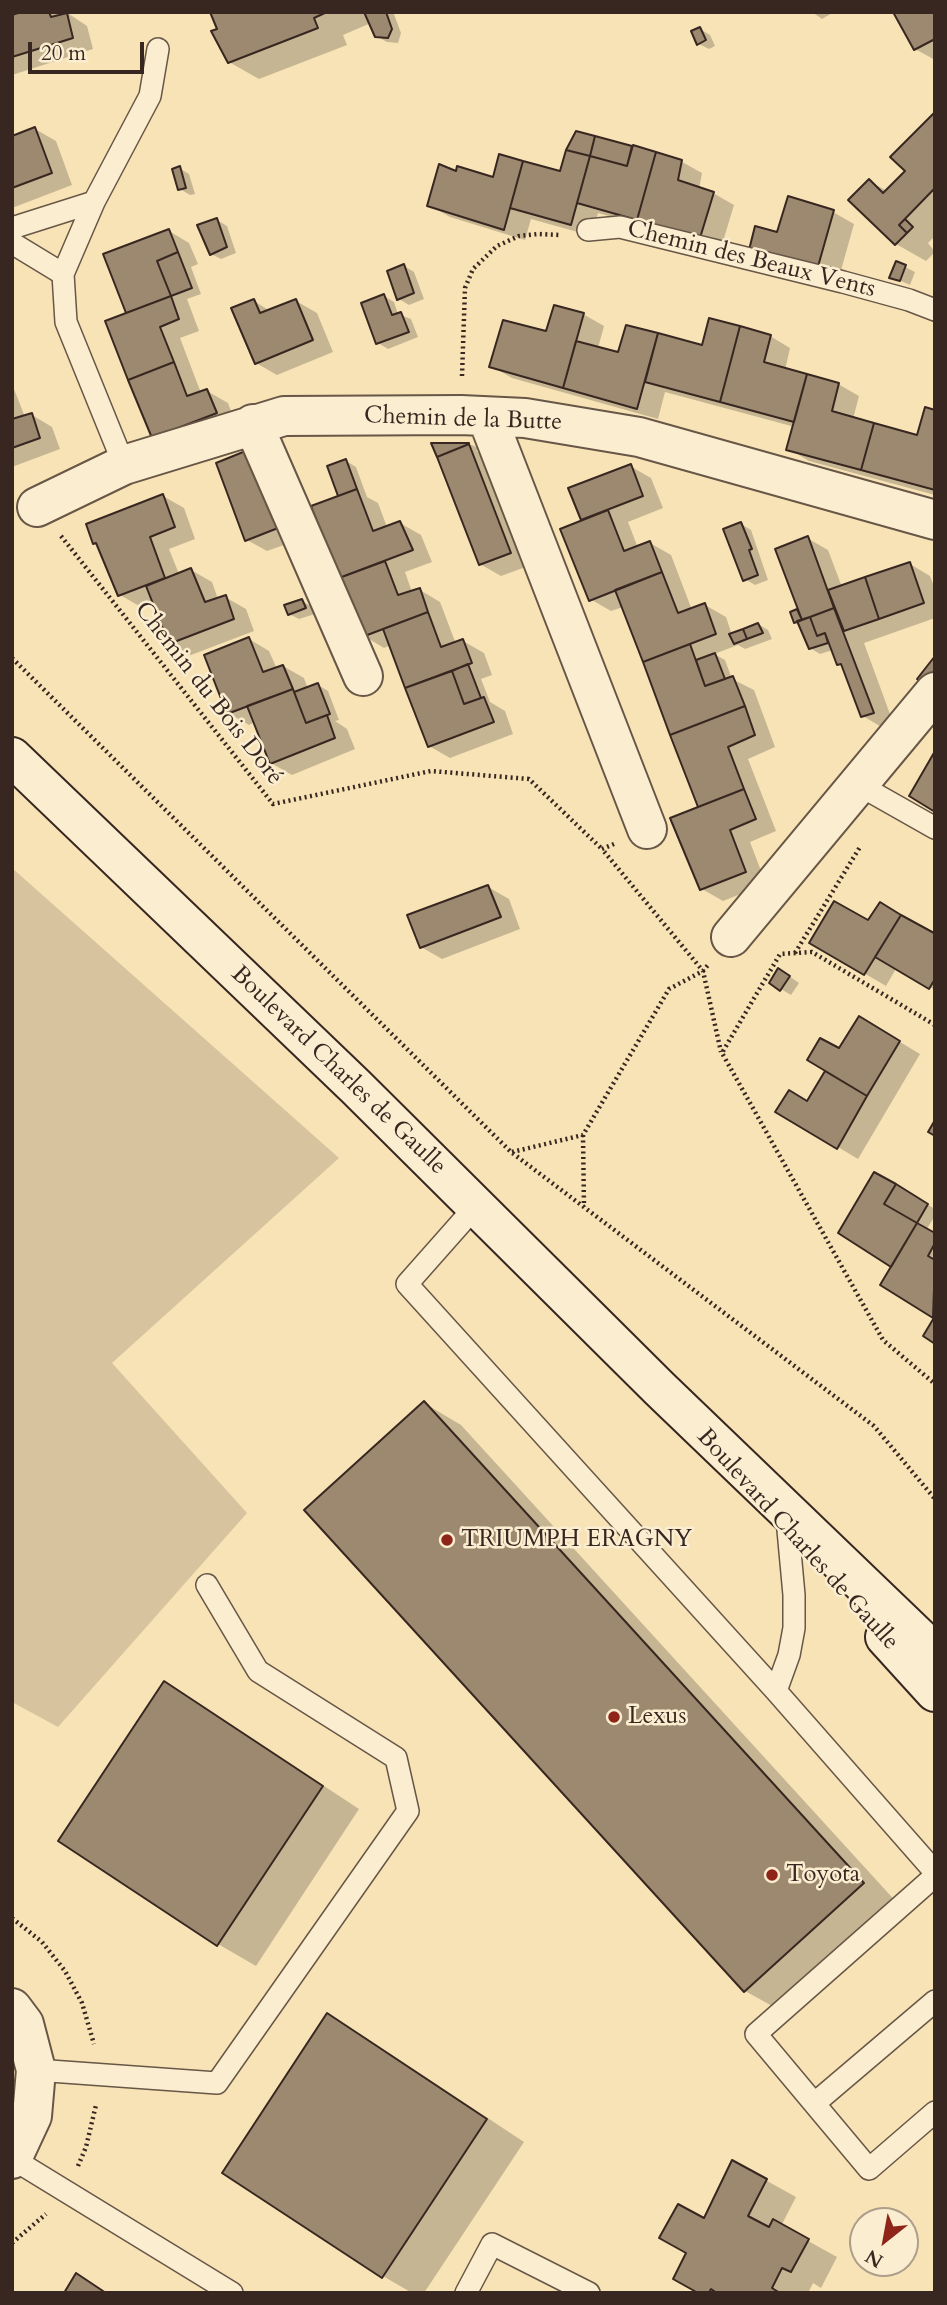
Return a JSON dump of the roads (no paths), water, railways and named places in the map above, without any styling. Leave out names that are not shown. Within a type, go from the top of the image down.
[{"type":"street","name":"Chemin de la Butte","points":[[37,507],[124,465],[284,416],[474,416],[561,423],[639,437],[935,520]]},
{"type":"street","points":[[474,416],[647,829]]},
{"type":"street","points":[[253,424],[363,676]]},
{"type":"street","points":[[731,937],[873,793],[935,692]]},
{"type":"street","name":"Boulevard Charles de Gaulle","points":[[12,757],[476,1206],[660,1389],[935,1653]]},
{"type":"street","name":"Boulevard Charles de Gaulle","points":[[660,1389],[935,1692]]},
{"type":"street","points":[[12,2008],[24,2024],[36,2070],[32,2116],[12,2159]]},
{"type":"lane","points":[[124,465],[66,321],[63,274],[94,202],[150,96],[158,49]]},
{"type":"lane","points":[[12,228],[94,202]]},
{"type":"lane","name":"Chemin des Beaux Vents","points":[[588,230],[620,227],[843,282],[935,310]]},
{"type":"lane","points":[[12,243],[63,274]]},
{"type":"lane","points":[[873,793],[935,828]]},
{"type":"lane","points":[[476,1206],[407,1284],[776,1691],[935,1874],[756,2034],[869,2169],[935,2112]]},
{"type":"lane","points":[[776,1691],[789,1656],[794,1629],[788,1530]]},
{"type":"lane","points":[[36,2070],[217,2083],[408,1811],[396,1759],[258,1671],[207,1585]]},
{"type":"lane","points":[[815,2103],[935,2001]]},
{"type":"lane","points":[[12,2159],[232,2293]]},
{"type":"lane","points":[[466,2293],[492,2244],[589,2293]]},
{"type":"place","name":"TRIUMPH ERAGNY","points":[[447,1540]]},
{"type":"place","name":"Lexus","points":[[614,1717]]},
{"type":"place","name":"Toyota","points":[[772,1875]]}]
